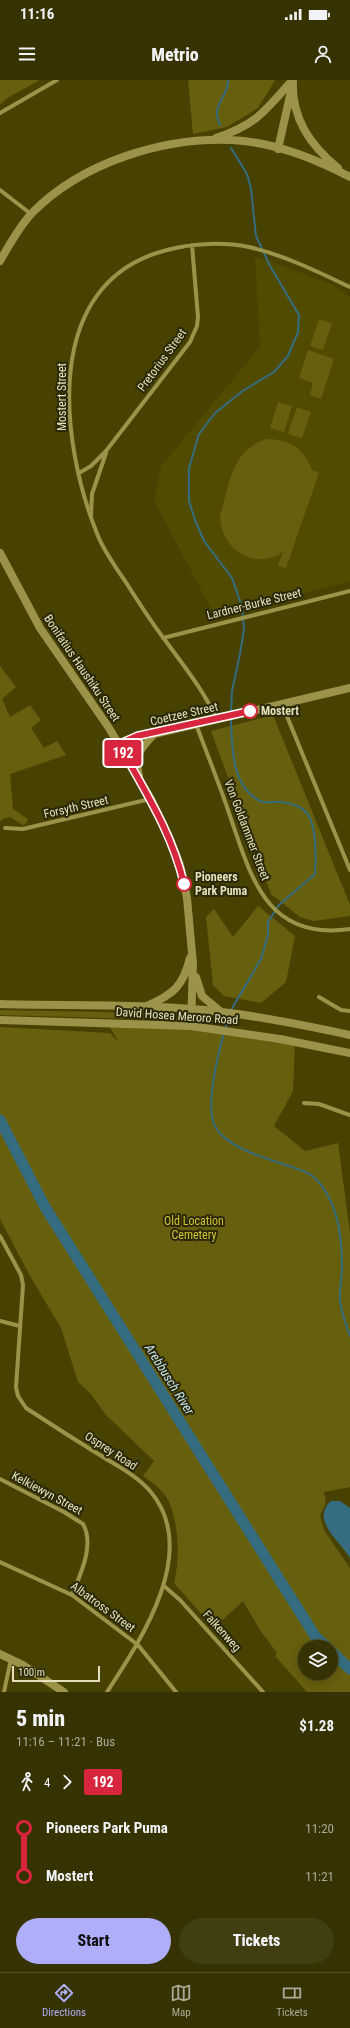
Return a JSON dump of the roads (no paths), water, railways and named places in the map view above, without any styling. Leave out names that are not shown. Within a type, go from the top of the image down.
[{"type":"street","points":[[0,114],[58,80]]},
{"type":"street","points":[[210,140],[252,122],[264,112],[291,81]]},
{"type":"street","points":[[275,148],[291,81]]},
{"type":"street","points":[[291,81],[295,109],[302,128],[316,148],[348,175]]},
{"type":"street","points":[[0,261],[9,244],[31,214],[69,182],[111,161],[144,151],[177,144],[210,140],[232,140],[275,148],[311,159],[348,175]]},
{"type":"street","points":[[0,190],[31,214]]},
{"type":"street","name":"Mostert Street","points":[[216,718],[195,681],[163,638],[110,558],[98,537],[92,516],[83,496],[70,416],[71,358],[79,331],[90,307],[102,288],[131,263],[147,255],[192,245],[248,247],[287,259],[350,287]]},
{"type":"street","name":"Pretorius Street","points":[[79,473],[91,466],[106,451],[190,342],[194,334],[198,317],[198,302],[192,245]]},
{"type":"street","name":"Pretorius Street","points":[[92,516],[92,494],[106,451]]},
{"type":"street","name":"Bonifatius Haushiku Street","points":[[0,553],[40,628],[119,744],[140,783],[151,799],[169,836],[180,865],[187,898],[193,964],[191,1026]]},
{"type":"street","name":"Lardner-Burke Street","points":[[163,638],[350,591]]},
{"type":"street","name":"Coetzee Street","points":[[119,744],[137,736],[154,734],[216,718],[350,688]]},
{"type":"street","points":[[281,703],[350,870]]},
{"type":"street","name":"Von Goldammer Street","points":[[196,723],[243,852],[254,879],[264,897],[275,910],[295,925],[316,930],[350,929]]},
{"type":"street","points":[[109,728],[121,736],[137,736]]},
{"type":"street","points":[[140,783],[137,769],[137,756],[142,746],[154,734]]},
{"type":"street","name":"Forsyth Street","points":[[5,828],[23,829],[151,799]]},
{"type":"street","points":[[145,1007],[160,1001],[177,989],[188,967],[192,946]]},
{"type":"street","points":[[193,964],[198,988],[202,996],[223,1012]]},
{"type":"street","points":[[319,997],[341,1010],[350,1011]]},
{"type":"street","name":"David Hosea Meroro Road","points":[[0,1004],[191,1009],[223,1012],[310,1026],[350,1035]]},
{"type":"street","name":"David Hosea Meroro Road","points":[[0,1020],[191,1026],[248,1033],[350,1053]]},
{"type":"street","points":[[304,1104],[319,1104],[350,1115]]},
{"type":"street","name":"Osprey Road","points":[[0,1236],[21,1275],[23,1288],[16,1387],[22,1403],[26,1408],[130,1474],[150,1491],[162,1509],[166,1521],[169,1557],[164,1586],[155,1611],[138,1645],[107,1692]]},
{"type":"street","points":[[0,1321],[20,1326]]},
{"type":"street","name":"Kelkiewyn Street","points":[[0,1479],[78,1520],[85,1528],[87,1541],[84,1563],[72,1596]]},
{"type":"street","name":"Albatross Street","points":[[0,1562],[72,1596],[138,1645],[176,1692]]},
{"type":"street","name":"Falkenweg","points":[[164,1586],[180,1600],[263,1692]]},
{"type":"street","points":[[0,1654],[11,1659],[64,1692]]},
{"type":"street","points":[[4,1692],[11,1659]]},
{"type":"water","points":[[331,1501],[340,1501],[350,1508],[350,1558],[334,1538],[325,1523],[325,1508]]},
{"type":"waterway","points":[[220,125],[217,112],[218,106],[228,86],[228,80]]},
{"type":"waterway","points":[[231,148],[247,174],[251,189],[256,236],[270,266],[299,315],[298,332],[288,356],[274,372],[244,390],[215,413],[199,434],[189,468],[189,501],[195,520],[204,541],[232,578],[242,607],[244,629],[232,691],[231,713]]},
{"type":"waterway","points":[[231,719],[235,765],[243,786],[250,794],[260,801],[287,803],[298,806],[306,812],[310,817],[314,833],[316,860],[315,874],[279,905],[268,922],[268,935],[261,959],[231,1010]]},
{"type":"waterway","points":[[225,1029],[229,1016]]},
{"type":"waterway","points":[[224,1033],[216,1066],[212,1093],[211,1106],[215,1126],[220,1133],[235,1145],[263,1158],[296,1168],[314,1177],[323,1188],[332,1204],[340,1231],[342,1249],[340,1300],[350,1336]]},
{"type":"waterway","name":"Arebbusch River","points":[[0,1120],[45,1207],[315,1636],[319,1640]]},
{"type":"waterway","name":"Arebbusch River","points":[[338,1658],[350,1669]]},
{"type":"place","name":"Mostert","points":[[250,711]]},
{"type":"place","name":"Pioneers Park Puma","points":[[184,884]]},
{"type":"park label","name":"Old Location Cemetery","points":[[194,1228]]}]
